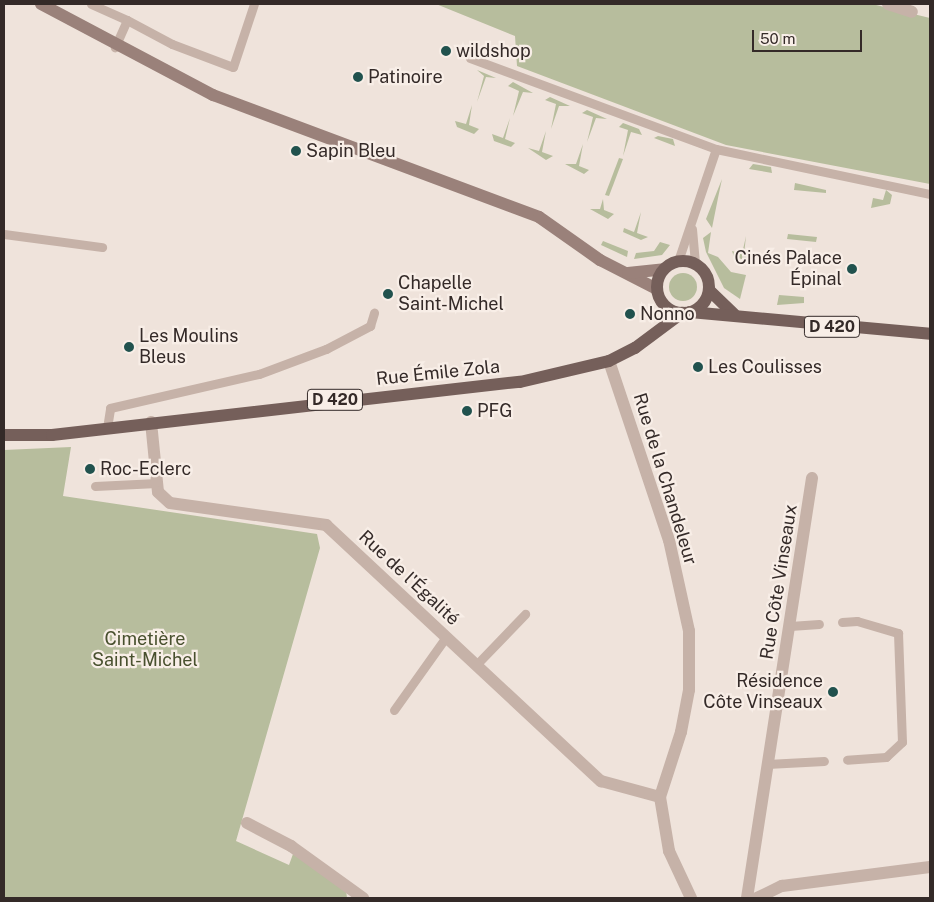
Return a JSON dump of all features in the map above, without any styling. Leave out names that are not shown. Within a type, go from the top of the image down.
[{"type":"main road","points":[[41,4],[115,46],[213,95],[539,217],[600,260],[657,289]]},
{"type":"main road","points":[[628,273],[664,269],[678,262],[696,265],[705,273],[709,290],[699,307],[686,313],[662,303]]},
{"type":"main road","points":[[657,332],[662,303],[657,289],[664,269]]},
{"type":"main road","name":"D 420","points":[[709,290],[734,314]]},
{"type":"main road","name":"D 420","points":[[657,332],[686,313],[734,314],[754,320],[930,334]]},
{"type":"main road","name":"Rue Émile Zola","points":[[4,435],[52,435],[151,422],[520,382],[609,361],[657,332]]},
{"type":"street","points":[[888,4],[912,12]]},
{"type":"street","name":"Rue de la Chandeleur","points":[[609,361],[669,540],[689,631],[689,690],[681,732],[660,797],[669,851],[691,898]]},
{"type":"street","name":"Rue de l'Égalité","points":[[151,422],[158,492],[170,503],[326,525],[601,782],[660,797]]},
{"type":"street","name":"Rue Côte Vinseaux","points":[[747,898],[812,478]]},
{"type":"street","points":[[247,823],[291,846],[362,898]]},
{"type":"street","points":[[758,898],[782,886],[930,868]]},
{"type":"lane","points":[[92,4],[172,44],[233,67],[254,4]]},
{"type":"lane","points":[[115,46],[127,20]]},
{"type":"lane","points":[[470,58],[716,149],[930,194]]},
{"type":"lane","points":[[678,262],[692,226],[716,149]]},
{"type":"lane","points":[[692,226],[696,265]]},
{"type":"lane","points":[[4,234],[102,247]]},
{"type":"lane","points":[[107,428],[110,408],[267,371],[326,349],[370,326],[374,313]]},
{"type":"lane","points":[[95,486],[158,483]]},
{"type":"lane","points":[[476,664],[525,614]]},
{"type":"lane","points":[[842,622],[857,621],[898,633],[902,742],[886,757],[847,760]]},
{"type":"lane","points":[[790,626],[819,624]]},
{"type":"lane","points":[[394,710],[446,637]]},
{"type":"lane","points":[[768,764],[824,761]]},
{"type":"green space","points":[[436,4],[872,4],[930,18],[930,184],[726,145],[517,66],[515,36]]},
{"type":"green space","points":[[477,70],[496,78],[486,77],[477,102],[484,76]]},
{"type":"green space","points":[[513,82],[533,93],[523,92],[513,116],[519,91],[508,86]]},
{"type":"green space","points":[[550,97],[570,106],[559,106],[551,129],[556,104],[545,100]]},
{"type":"green space","points":[[472,105],[469,125],[479,129],[474,134],[457,127],[455,121],[466,124]]},
{"type":"green space","points":[[587,110],[607,119],[596,118],[587,142],[593,117],[582,113]]},
{"type":"green space","points":[[510,118],[505,139],[515,143],[511,147],[494,141],[492,134],[503,138]]},
{"type":"green space","points":[[623,123],[639,129],[642,135],[631,132],[623,156],[628,130],[619,127]]},
{"type":"green space","points":[[546,131],[542,152],[553,156],[546,160],[528,148],[539,151]]},
{"type":"green space","points":[[658,136],[673,139],[675,146],[654,138]]},
{"type":"green space","points":[[583,144],[579,166],[589,170],[584,174],[565,164],[576,164]]},
{"type":"green space","points":[[619,158],[623,159],[609,196],[605,195]]},
{"type":"green space","points":[[753,164],[771,167],[772,173],[749,169]]},
{"type":"green space","points":[[722,179],[718,198],[712,228],[706,219]]},
{"type":"green space","points":[[795,183],[826,190],[826,193],[794,190]]},
{"type":"green space","points":[[886,190],[892,195],[890,204],[871,208],[873,198],[883,200]]},
{"type":"green space","points":[[603,199],[604,210],[614,214],[608,219],[590,209],[600,209]]},
{"type":"green space","points":[[641,212],[637,233],[648,237],[641,240],[623,232],[624,228],[634,232]]},
{"type":"green space","points":[[711,232],[708,253],[718,257],[731,272],[746,275],[740,299],[724,288],[706,252],[703,238]]},
{"type":"green space","points":[[788,234],[817,237],[816,242],[787,239]]},
{"type":"green space","points":[[746,236],[744,255],[755,258],[750,261],[734,257],[732,251],[742,254]]},
{"type":"green space","points":[[603,241],[628,251],[627,257],[601,245]]},
{"type":"green space","points":[[660,242],[670,245],[662,255],[634,259],[636,253],[654,251]]},
{"type":"green space","points":[[683,273],[693,277],[697,287],[693,297],[683,301],[673,297],[669,287],[673,277]]},
{"type":"green space","points":[[779,295],[804,297],[804,303],[777,305]]},
{"type":"green space","name":"Cimetière Saint-Michel","points":[[71,447],[63,496],[317,534],[320,548],[236,841],[289,865],[293,854],[346,890],[347,898],[4,898],[4,450]]},
{"type":"place","name":"wildshop","points":[[446,51]]},
{"type":"place","name":"Patinoire","points":[[358,77]]},
{"type":"place","name":"Sapin Bleu","points":[[296,151]]},
{"type":"place","name":"Cinés Palace Épinal","points":[[852,269]]},
{"type":"place","name":"Chapelle Saint-Michel","points":[[388,294]]},
{"type":"place","name":"Nonno","points":[[630,314]]},
{"type":"place","name":"Les Moulins Bleus","points":[[129,347]]},
{"type":"place","name":"Les Coulisses","points":[[698,367]]},
{"type":"place","name":"PFG","points":[[467,411]]},
{"type":"place","name":"Roc-Eclerc","points":[[90,469]]},
{"type":"place","name":"Résidence Côte Vinseaux","points":[[833,692]]}]
